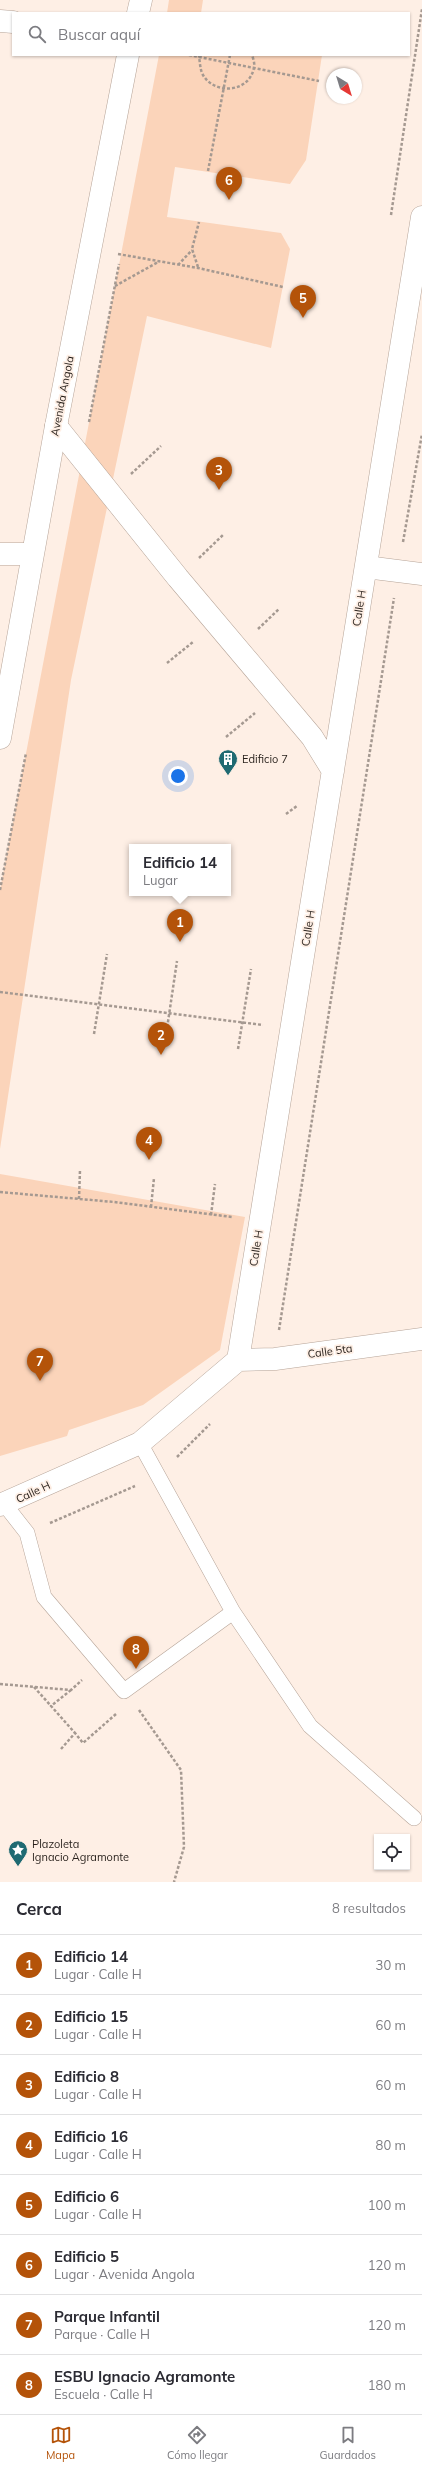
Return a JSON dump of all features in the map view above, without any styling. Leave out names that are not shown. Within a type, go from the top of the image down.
[{"type":"street","points":[[138,12],[141,0]]},
{"type":"street","points":[[0,21],[12,22]]},
{"type":"street","name":"Avenida Angola","points":[[0,738],[32,554],[78,306],[128,56]]},
{"type":"street","name":"Calle H","points":[[3,1505],[140,1443],[238,1360],[422,217]]},
{"type":"street","points":[[56,426],[109,494],[178,578],[312,737],[333,771]]},
{"type":"street","points":[[0,554],[32,554]]},
{"type":"street","points":[[366,567],[422,574]]},
{"type":"street","name":"Calle 5ta","points":[[238,1360],[275,1359],[422,1338]]},
{"type":"lane","points":[[140,1443],[233,1612],[310,1726],[414,1818]]},
{"type":"lane","points":[[3,1505],[27,1533],[44,1597],[124,1691],[233,1612]]},
{"type":"path","points":[[390,223],[422,10]]},
{"type":"path","points":[[252,56],[254,68],[248,79],[236,88],[223,90],[211,85],[201,72],[200,56],[254,68],[319,81]]},
{"type":"path","points":[[208,171],[230,56]]},
{"type":"path","points":[[178,265],[192,249],[199,222]]},
{"type":"path","points":[[90,249],[198,268],[283,287]]},
{"type":"path","points":[[192,249],[198,268]]},
{"type":"path","points":[[78,306],[160,261]]},
{"type":"path","points":[[109,494],[161,446]]},
{"type":"path","points":[[178,578],[224,534]]},
{"type":"path","points":[[167,662],[216,624]]},
{"type":"path","points":[[226,737],[276,696]]},
{"type":"path","points":[[94,1034],[106,954]]},
{"type":"path","points":[[165,1042],[177,961]]},
{"type":"path","points":[[238,1049],[251,969]]},
{"type":"path","points":[[0,992],[291,1028]]},
{"type":"path","points":[[79,1199],[80,1170]]},
{"type":"path","points":[[151,1207],[154,1178]]},
{"type":"path","points":[[211,1215],[215,1184]]},
{"type":"path","points":[[0,1192],[151,1207],[261,1221]]},
{"type":"path","points":[[51,1706],[101,1664]]},
{"type":"path","points":[[0,1684],[71,1690]]},
{"type":"path","points":[[34,1686],[82,1742],[121,1710]]},
{"type":"path","points":[[137,1707],[181,1770],[184,1847],[174,1882]]},
{"type":"path","points":[[61,1750],[75,1733]]},
{"type":"shaded area","points":[[169,0],[203,0],[201,12],[167,12]]},
{"type":"shaded area","points":[[159,56],[322,56],[306,160],[290,184],[175,167],[167,217],[281,233],[290,249],[271,348],[147,316],[71,680],[0,1149],[0,890]]},
{"type":"shaded area","points":[[0,1174],[245,1217],[220,1350],[143,1405],[69,1430],[67,1436],[0,1456]]},
{"type":"place","name":"Edificio 5","points":[[229,200]]},
{"type":"place","name":"Edificio 6","points":[[303,318]]},
{"type":"place","name":"Edificio 8","points":[[219,490]]},
{"type":"place","name":"Edificio 7","points":[[228,776]]},
{"type":"place","name":"Edificio 14","points":[[180,942]]},
{"type":"place","name":"Edificio 15","points":[[161,1055]]},
{"type":"place","name":"Edificio 16","points":[[149,1160]]},
{"type":"place","name":"Parque Infantil","points":[[40,1381]]},
{"type":"place","name":"ESBU Ignacio Agramonte","points":[[136,1669]]},
{"type":"place","name":"Plazoleta Ignacio Agramonte","points":[[18,1867]]}]
